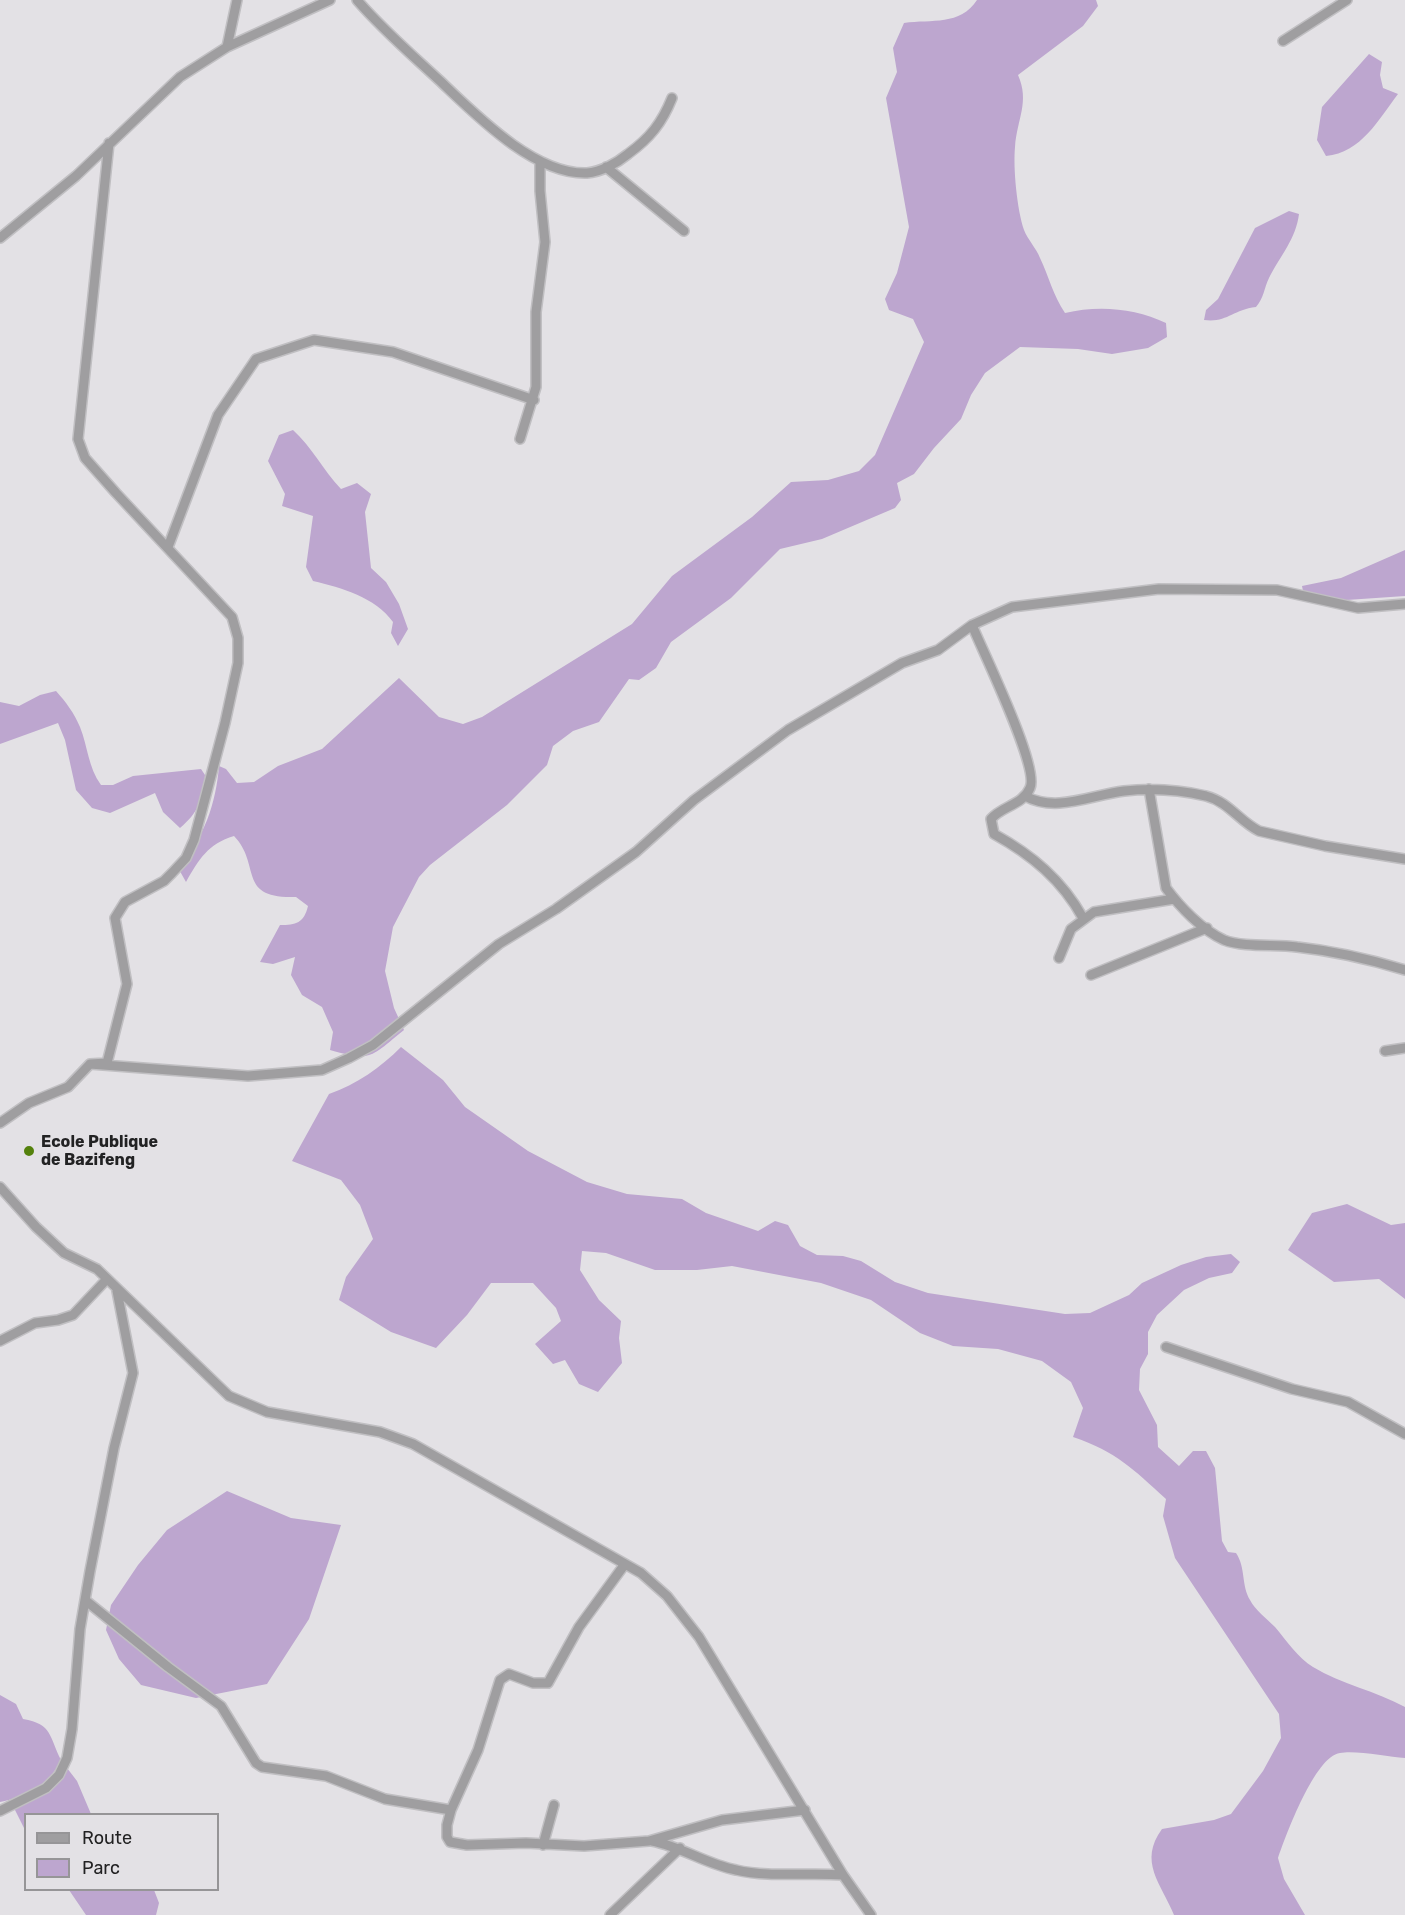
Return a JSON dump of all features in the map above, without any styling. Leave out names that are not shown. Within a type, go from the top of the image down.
[{"type":"street","points":[[227,47],[237,0]]},
{"type":"street","points":[[0,238],[38,209],[180,77],[227,47],[330,0]]},
{"type":"street","points":[[357,0],[376,22],[504,137],[540,161],[555,168],[587,173],[606,167],[650,139],[665,117],[672,98]]},
{"type":"street","points":[[1283,41],[1347,0]]},
{"type":"street","points":[[0,1123],[29,1103],[68,1087],[90,1064],[107,1063],[126,996],[125,971],[115,918],[117,910],[125,902],[164,881],[186,858],[204,809],[238,663],[238,638],[232,617],[85,458],[78,439],[109,143]]},
{"type":"street","points":[[520,439],[534,400],[536,312],[545,242],[540,161]]},
{"type":"street","points":[[606,167],[684,231]]},
{"type":"street","points":[[168,547],[218,415],[256,359],[314,340],[393,352],[534,400]]},
{"type":"street","points":[[90,1064],[248,1076],[322,1070],[348,1058],[373,1044],[499,944],[556,909],[636,852],[694,800],[788,730],[902,663],[938,650],[972,625],[1012,607],[1159,589],[1277,590],[1358,608],[1405,604]]},
{"type":"street","points":[[972,625],[1000,694],[1011,713],[1033,774],[1030,789],[1025,796],[991,819],[994,834],[1021,848],[1042,866],[1070,894],[1083,918]]},
{"type":"street","points":[[1025,796],[1045,804],[1149,789],[1205,796],[1223,801],[1251,827],[1259,831],[1325,846],[1405,858]]},
{"type":"street","points":[[1149,789],[1166,888],[1207,928],[1227,941],[1326,950],[1405,970]]},
{"type":"street","points":[[1059,958],[1071,929],[1094,912],[1174,898]]},
{"type":"street","points":[[1092,975],[1207,928]]},
{"type":"street","points":[[1385,1051],[1405,1048]]},
{"type":"street","points":[[0,1187],[36,1227],[64,1253],[97,1269],[212,1382],[243,1403],[267,1412],[380,1432],[413,1444],[544,1521],[625,1564],[655,1584],[685,1616],[843,1875],[870,1915]]},
{"type":"street","points":[[0,1341],[35,1323],[58,1320],[73,1315],[107,1279]]},
{"type":"street","points":[[0,1811],[46,1788],[59,1775],[67,1758],[85,1600],[114,1448],[126,1410],[133,1372],[117,1291]]},
{"type":"street","points":[[1166,1347],[1292,1389],[1348,1402],[1405,1434]]},
{"type":"street","points":[[625,1564],[579,1627],[549,1683],[533,1683],[509,1674],[500,1680],[478,1750],[451,1810],[447,1837],[455,1844],[584,1846],[649,1841],[722,1820],[805,1810]]},
{"type":"street","points":[[85,1600],[221,1706],[256,1764],[262,1767],[326,1776],[385,1799],[451,1810]]},
{"type":"street","points":[[543,1845],[554,1804]]},
{"type":"street","points":[[649,1841],[680,1848],[725,1867],[748,1872],[843,1875]]},
{"type":"street","points":[[610,1915],[680,1848]]},
{"type":"green space","points":[[977,0],[1096,0],[1098,6],[1083,26],[1018,75],[1023,94],[1015,156],[1019,211],[1024,230],[1038,254],[1065,313],[1090,309],[1116,309],[1142,314],[1166,323],[1167,337],[1148,348],[1112,354],[1078,349],[1020,347],[985,373],[971,395],[961,419],[914,474],[897,483],[901,500],[895,508],[822,539],[780,549],[731,598],[671,642],[656,668],[639,680],[629,679],[599,722],[573,731],[553,746],[547,765],[507,805],[430,865],[419,877],[393,927],[385,971],[394,1008],[404,1030],[370,1055],[355,1056],[330,1050],[333,1032],[322,1007],[302,995],[291,975],[295,957],[273,964],[260,962],[280,925],[298,922],[304,916],[308,906],[296,897],[277,896],[257,886],[242,847],[234,836],[217,843],[205,853],[186,882],[177,866],[195,845],[207,820],[215,794],[219,766],[226,769],[237,783],[254,782],[278,766],[322,749],[399,678],[439,717],[463,724],[482,717],[632,624],[672,576],[752,517],[791,482],[828,480],[859,471],[875,455],[924,342],[913,319],[889,310],[885,299],[897,273],[909,227],[886,98],[897,72],[893,48],[904,23],[954,18],[970,8]]},
{"type":"green space","points":[[1369,54],[1382,62],[1380,75],[1383,88],[1398,94],[1376,124],[1359,142],[1338,154],[1326,156],[1317,140],[1322,107]]},
{"type":"green space","points":[[1289,211],[1299,214],[1295,231],[1269,278],[1259,304],[1218,320],[1204,320],[1206,310],[1218,299],[1255,228]]},
{"type":"green space","points":[[293,430],[341,489],[357,483],[371,494],[365,512],[371,568],[386,582],[399,604],[408,629],[398,646],[391,633],[393,622],[386,613],[357,595],[313,581],[306,567],[313,516],[282,506],[285,494],[268,461],[279,435]]},
{"type":"green space","points":[[1405,550],[1405,596],[1332,601],[1304,596],[1302,586],[1341,578]]},
{"type":"green space","points":[[56,691],[78,722],[93,771],[101,785],[113,785],[133,776],[201,769],[205,775],[201,798],[196,811],[180,828],[163,812],[155,793],[110,813],[92,808],[76,790],[65,740],[58,723],[0,744],[0,702],[19,706],[40,695]]},
{"type":"green space","points":[[401,1047],[443,1080],[465,1107],[528,1151],[587,1182],[627,1194],[682,1199],[706,1213],[758,1231],[775,1221],[788,1225],[800,1246],[817,1255],[843,1256],[861,1261],[895,1282],[928,1293],[1065,1314],[1090,1313],[1129,1295],[1142,1283],[1181,1265],[1206,1257],[1231,1254],[1240,1262],[1232,1273],[1209,1278],[1184,1290],[1157,1315],[1148,1332],[1148,1354],[1140,1369],[1139,1390],[1157,1425],[1158,1447],[1179,1466],[1193,1451],[1206,1451],[1215,1468],[1222,1541],[1228,1552],[1236,1553],[1239,1559],[1245,1588],[1252,1604],[1297,1654],[1324,1673],[1405,1707],[1405,1758],[1340,1753],[1330,1757],[1321,1767],[1303,1798],[1278,1858],[1284,1879],[1305,1915],[1174,1915],[1158,1882],[1152,1862],[1152,1852],[1162,1829],[1214,1820],[1231,1814],[1263,1771],[1281,1738],[1279,1714],[1175,1558],[1163,1516],[1166,1499],[1134,1470],[1113,1455],[1073,1437],[1083,1408],[1071,1382],[1042,1361],[998,1349],[953,1346],[920,1333],[871,1300],[821,1283],[732,1266],[697,1270],[655,1270],[606,1253],[582,1251],[580,1270],[599,1300],[621,1321],[619,1338],[622,1363],[598,1392],[579,1384],[565,1360],[553,1364],[535,1344],[561,1321],[556,1308],[533,1283],[491,1283],[467,1315],[436,1348],[391,1332],[339,1300],[346,1277],[373,1239],[360,1205],[341,1180],[292,1161],[329,1094],[368,1075]]},
{"type":"green space","points":[[1347,1204],[1391,1225],[1405,1223],[1405,1299],[1379,1279],[1334,1282],[1288,1250],[1312,1213]]},
{"type":"green space","points":[[227,1491],[291,1518],[341,1525],[309,1619],[267,1684],[196,1698],[141,1685],[119,1659],[106,1630],[111,1605],[138,1565],[167,1530]]},
{"type":"green space","points":[[0,1695],[16,1704],[23,1719],[33,1721],[45,1728],[61,1760],[44,1783],[19,1797],[0,1802]]},
{"type":"green space","points":[[67,1768],[77,1781],[91,1813],[24,1813],[24,1828],[14,1808],[60,1782]]},
{"type":"green space","points":[[70,1891],[154,1891],[159,1903],[156,1915],[86,1915]]},
{"type":"place","name":"Ecole Publique de Bazifeng","points":[[29,1151]]}]
